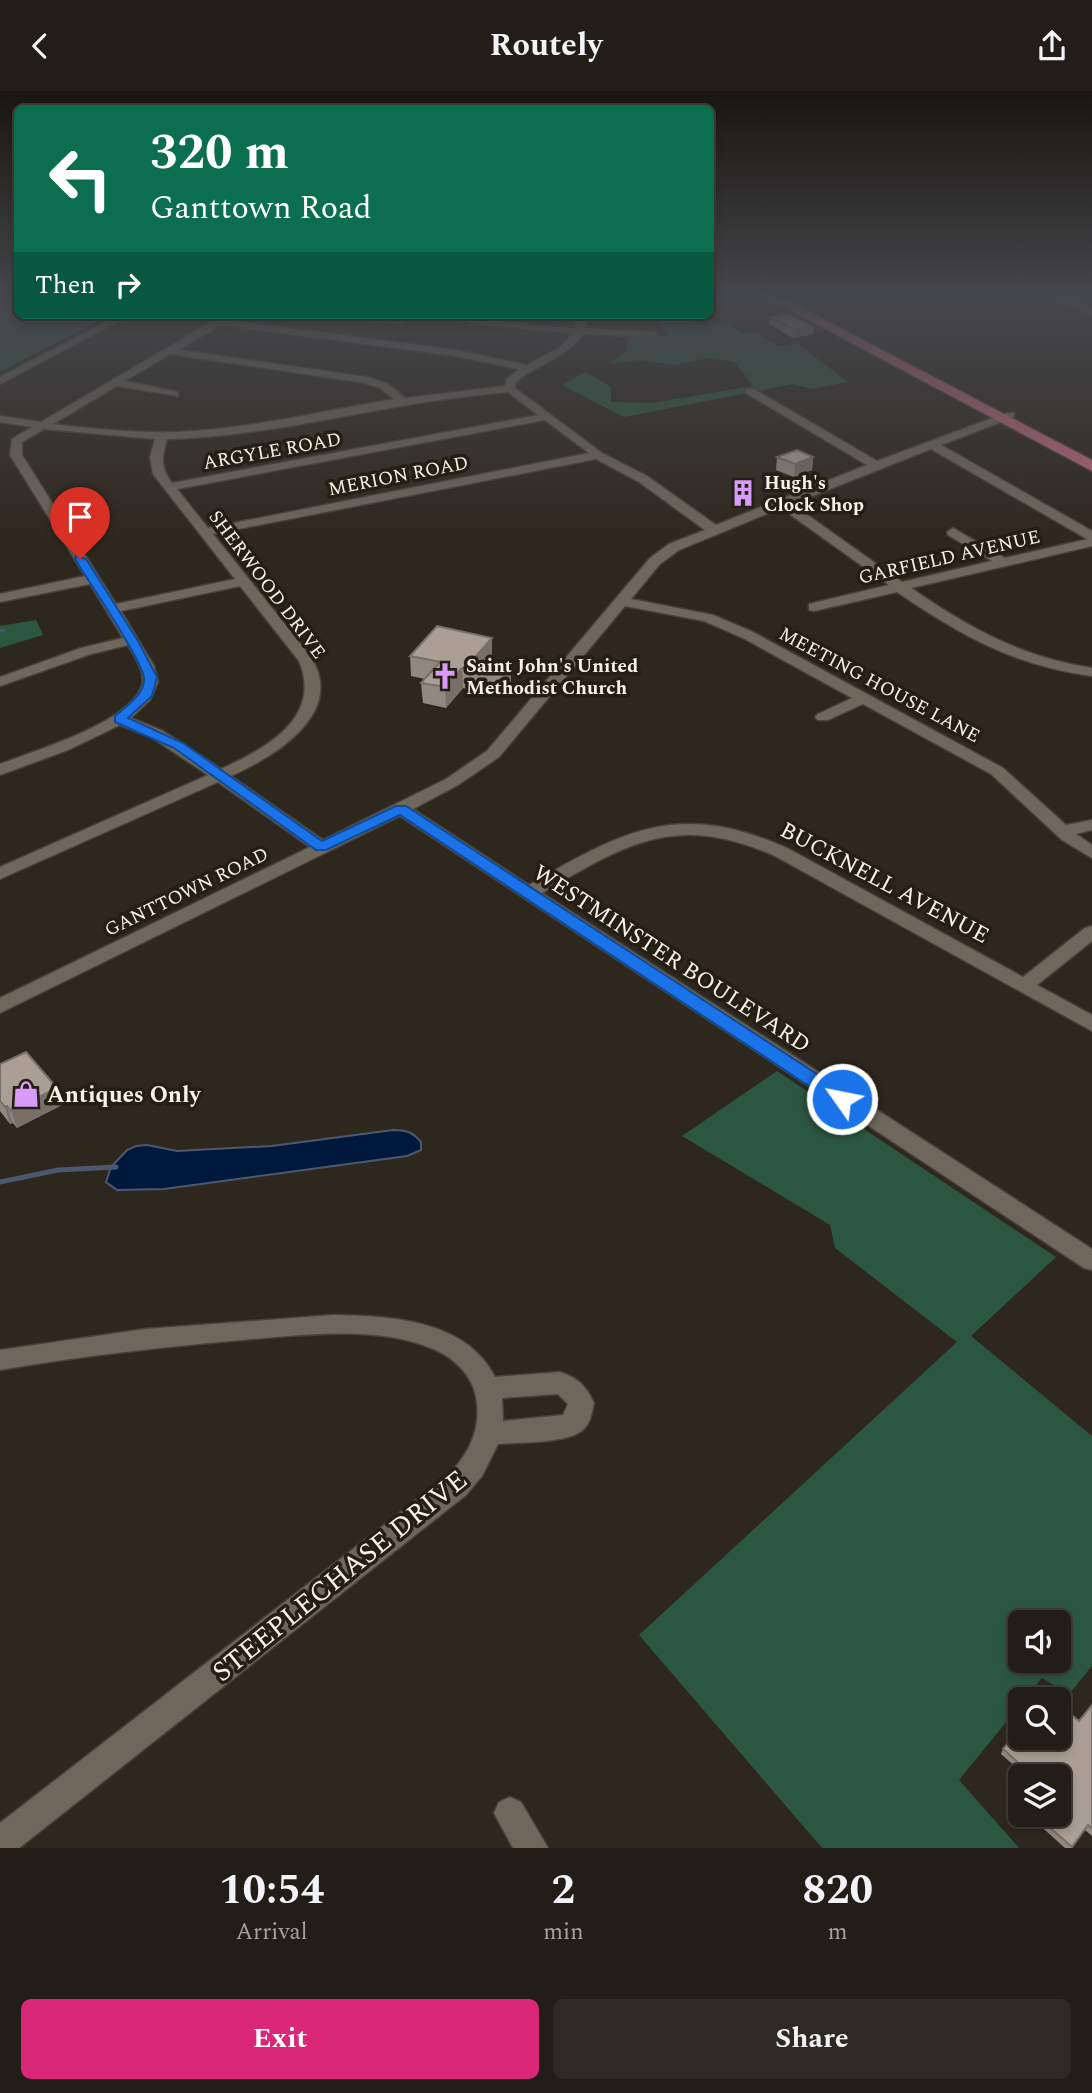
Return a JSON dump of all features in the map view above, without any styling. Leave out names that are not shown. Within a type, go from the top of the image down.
[{"type":"highway","points":[[935,380],[1092,458]]},
{"type":"highway","points":[[939,380],[1092,466]]},
{"type":"street","points":[[0,769],[120,719],[142,700],[151,682],[149,672],[132,641],[14,451],[19,438],[118,380]]},
{"type":"street","points":[[368,380],[384,386],[401,400]]},
{"type":"street","points":[[510,389],[512,380]]},
{"type":"street","points":[[115,382],[174,394]]},
{"type":"street","points":[[0,419],[102,434],[162,435],[239,428],[401,400],[510,389],[598,455],[649,482],[714,530]]},
{"type":"street","points":[[750,391],[876,465]]},
{"type":"street","name":"GANTTOWN ROAD","points":[[0,1006],[452,782],[493,754],[664,554],[714,530],[1005,416]]},
{"type":"street","name":"ARGYLE ROAD","points":[[169,487],[546,418]]},
{"type":"street","name":"SHERWOOD DRIVE","points":[[0,874],[257,758],[281,742],[306,715],[314,690],[313,674],[306,660],[156,467],[162,435]]},
{"type":"street","points":[[931,444],[1092,536]]},
{"type":"street","name":"MERION ROAD","points":[[205,532],[598,455]]},
{"type":"street","points":[[781,503],[957,625],[1056,669],[1092,672]]},
{"type":"street","points":[[953,532],[1004,564]]},
{"type":"street","name":"GARFIELD AVENUE","points":[[814,607],[1092,542]]},
{"type":"street","points":[[0,598],[93,579]]},
{"type":"street","points":[[113,609],[243,582]]},
{"type":"street","name":"MEETING HOUSE LANE","points":[[622,601],[719,622],[864,698],[997,771],[1018,787],[1063,831],[1092,853]]},
{"type":"street","points":[[0,682],[86,651],[132,641]]},
{"type":"street","points":[[823,717],[864,698]]},
{"type":"street","points":[[120,719],[165,738],[321,847]]},
{"type":"street","name":"WESTMINSTER BOULEVARD","points":[[401,809],[1092,1261]]},
{"type":"street","points":[[1063,831],[1092,825]]},
{"type":"street","name":"BUCKNELL AVENUE","points":[[528,893],[605,850],[640,836],[676,830],[734,835],[780,852],[1092,1024]]},
{"type":"street","points":[[1024,986],[1092,932]]},
{"type":"street","points":[[0,1360],[62,1348],[162,1337],[297,1326],[349,1325],[434,1338],[466,1357],[488,1388],[560,1384],[571,1388],[581,1403],[577,1419],[562,1427],[489,1433]]},
{"type":"street","name":"STEEPLECHASE DRIVE","points":[[0,1843],[456,1486],[476,1463],[489,1433],[491,1415],[488,1388]]},
{"type":"street","points":[[510,1813],[532,1848]]},
{"type":"green space","points":[[571,380],[599,380],[611,387],[611,402],[652,403],[753,386],[748,380],[848,382],[813,389],[793,384],[624,417],[562,385]]},
{"type":"green space","points":[[36,620],[43,635],[0,648],[0,626]]},
{"type":"green space","points":[[777,1071],[1056,1257],[971,1336],[1092,1436],[1092,1666],[1071,1692],[1071,1687],[1057,1687],[1042,1678],[1035,1687],[1008,1687],[1008,1720],[959,1780],[1019,1848],[822,1848],[639,1635],[957,1342],[835,1248],[830,1225],[682,1136]]},
{"type":"water","points":[[393,1130],[405,1131],[415,1136],[421,1142],[421,1150],[407,1156],[164,1189],[117,1190],[106,1182],[111,1167],[127,1150],[136,1146],[147,1145],[177,1151],[272,1146]]},
{"type":"building","points":[[797,450],[813,457],[795,464],[777,457]]},
{"type":"building","points":[[437,626],[492,638],[475,657],[510,664],[502,675],[462,668],[445,687],[421,683],[440,662],[410,656]]},
{"type":"building","points":[[26,1052],[57,1088],[11,1111],[0,1101],[0,1064]]},
{"type":"building","points":[[1092,1705],[1092,1828],[1088,1825],[1072,1847],[1049,1827],[1071,1827],[1071,1764],[1020,1764],[1003,1749],[1008,1743],[1008,1750],[1071,1750],[1071,1714],[1079,1721]]},
{"type":"waterway","points":[[0,631],[4,630]]},
{"type":"waterway","points":[[0,1182],[58,1170],[116,1167]]},
{"type":"place","name":"Hugh's Clock Shop","points":[[743,493]]},
{"type":"place","name":"Saint John's United Methodist Church","points":[[445,676]]},
{"type":"place","name":"Antiques Only","points":[[26,1094]]},
{"type":"route","points":[[80,559],[113,609],[151,677],[147,693],[137,706],[120,719],[178,745],[321,847],[401,809],[842,1099]]}]
